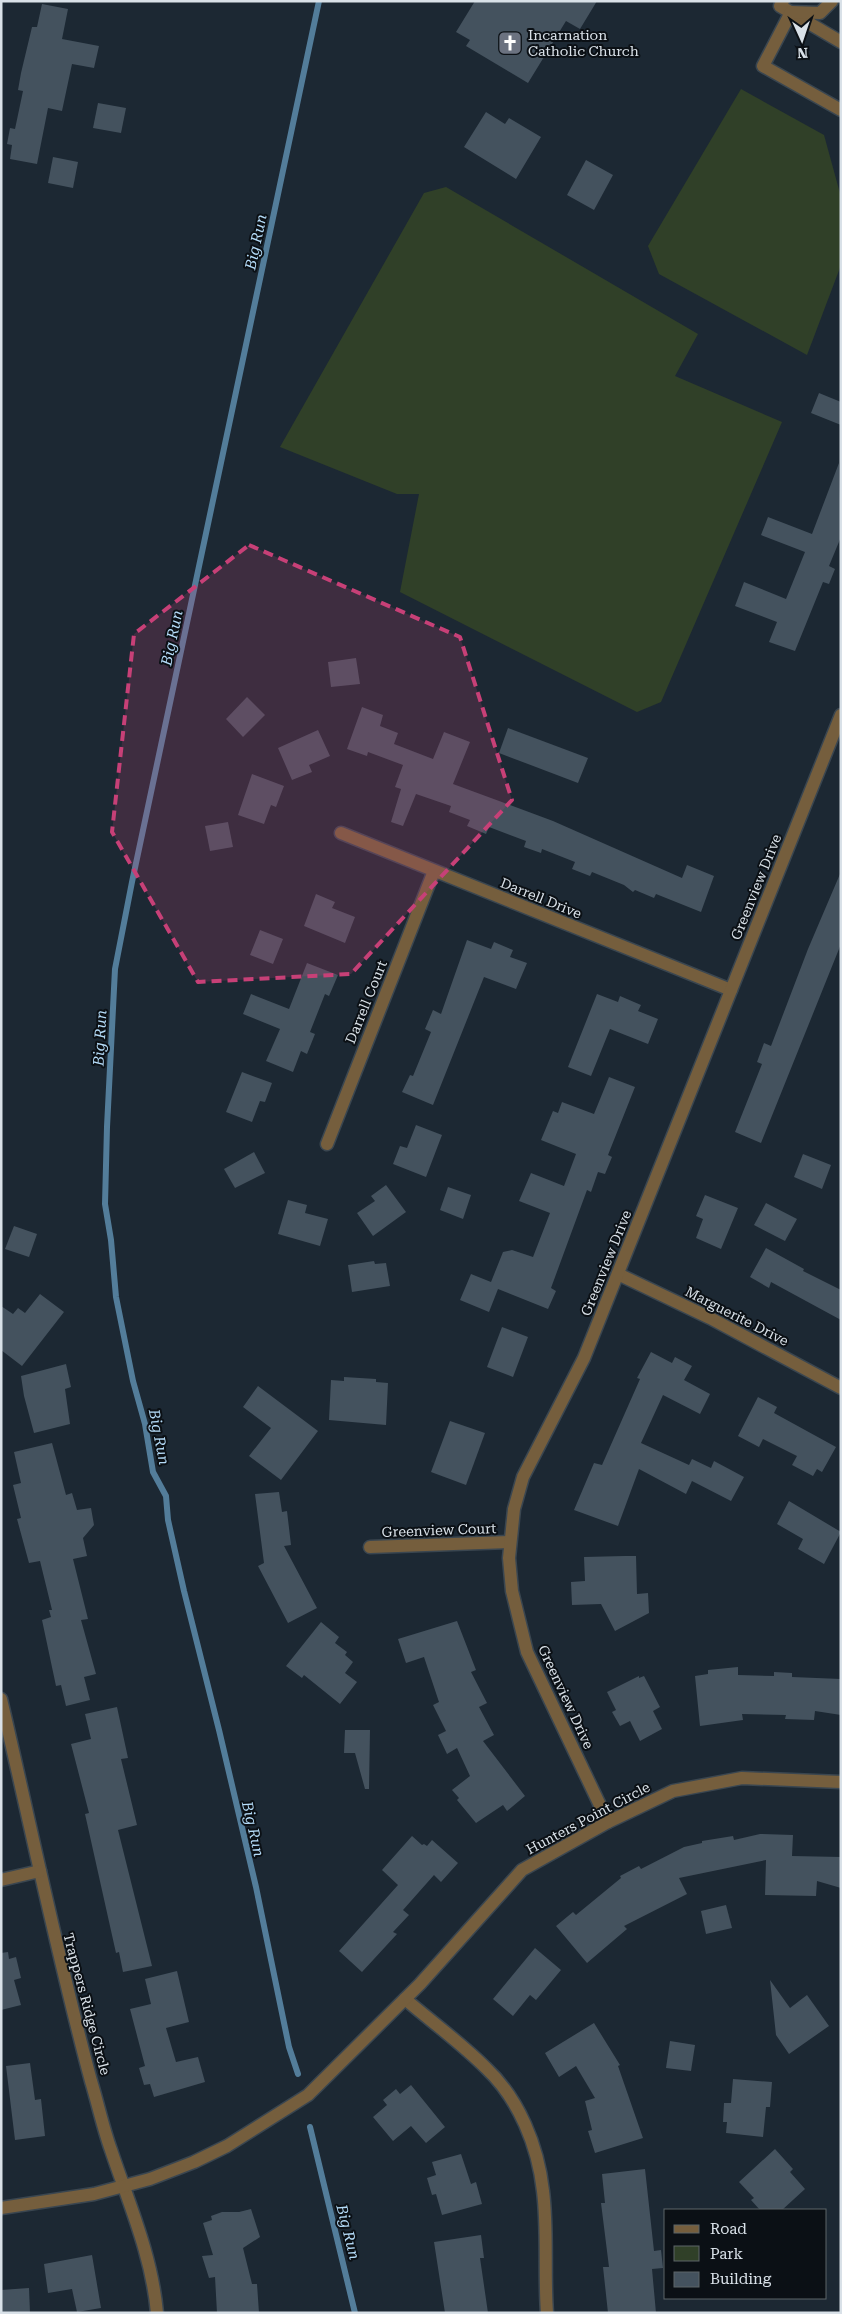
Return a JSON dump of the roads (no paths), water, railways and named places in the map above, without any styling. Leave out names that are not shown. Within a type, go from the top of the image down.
[{"type":"street","points":[[782,5],[820,13],[832,1]]},
{"type":"street","points":[[782,5],[841,42]]},
{"type":"street","points":[[782,5],[763,66],[841,110]]},
{"type":"street","name":"Greenview Drive","points":[[608,1822],[527,1652],[512,1591],[510,1542],[514,1508],[523,1477],[584,1358],[841,715]]},
{"type":"street","name":"Darrell Drive","points":[[341,833],[731,990]]},
{"type":"street","name":"Darrell Court","points":[[327,1144],[434,871]]},
{"type":"street","name":"Marguerite Drive","points":[[618,1274],[710,1318],[841,1388]]},
{"type":"street","name":"Greenview Court","points":[[370,1547],[510,1542]]},
{"type":"street","name":"Trappers Ridge Circle","points":[[1,1699],[47,1910],[110,2147],[145,2245],[155,2289],[157,2313]]},
{"type":"street","name":"Hunters Point Circle","points":[[1,2208],[94,2194],[150,2179],[194,2162],[227,2146],[308,2095],[405,1999],[522,1870],[608,1822],[673,1791],[742,1778],[841,1782]]},
{"type":"street","points":[[1,1880],[40,1871]]},
{"type":"street","points":[[405,1999],[488,2069],[510,2096],[526,2125],[536,2154],[543,2191],[547,2313]]},
{"type":"waterway","name":"Big Run","points":[[298,2074],[289,2047],[256,1887],[184,1591],[168,1520],[166,1496],[153,1472],[145,1424],[133,1381],[116,1297],[111,1240],[105,1204],[115,969],[319,1]]},
{"type":"waterway","name":"Big Run","points":[[310,2127],[355,2313]]},
{"type":"place","name":"Incarnation Catholic Church","points":[[510,43]]}]
